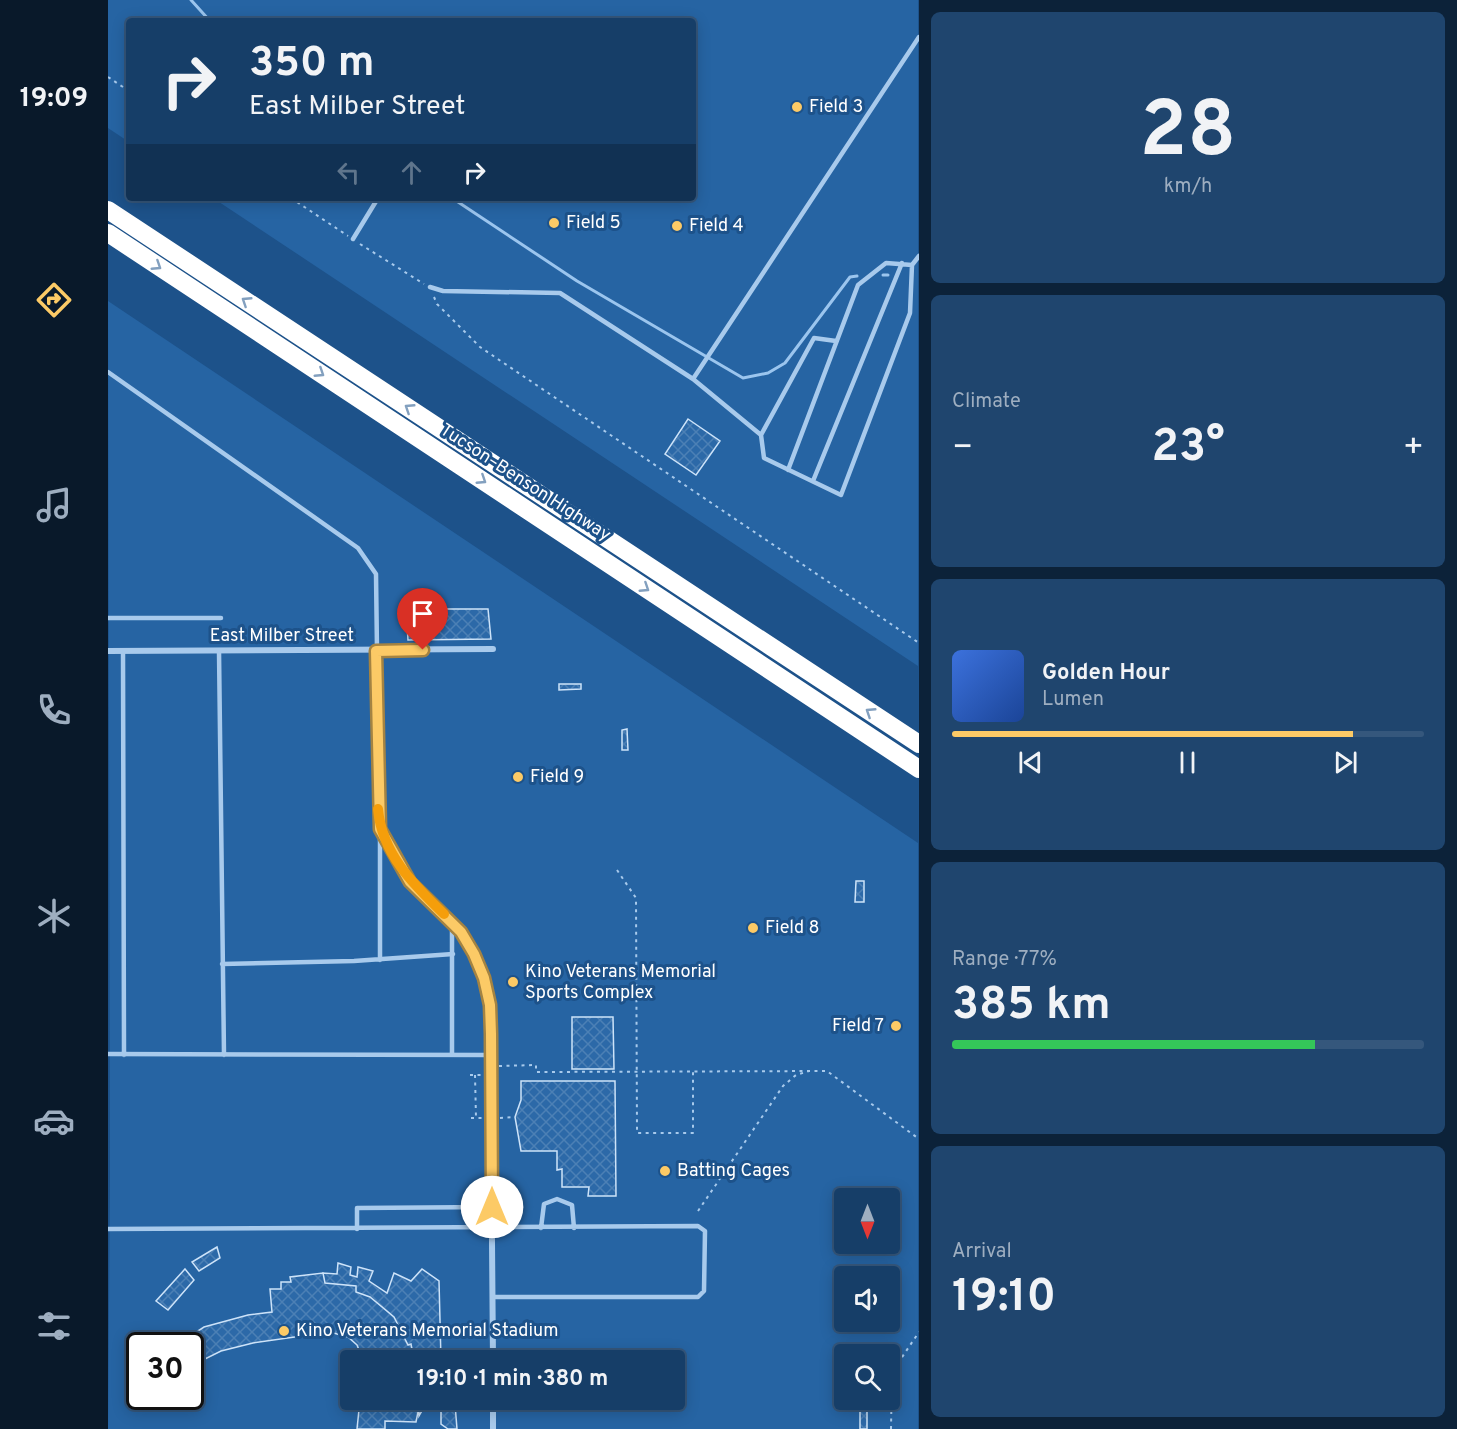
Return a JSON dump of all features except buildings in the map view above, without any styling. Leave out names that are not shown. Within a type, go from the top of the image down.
[{"type":"highway","name":"Tucson–Benson Highway","points":[[108,210],[918,744]]},
{"type":"highway","name":"Tucson–Benson Highway","points":[[108,233],[918,768]]},
{"type":"street","name":"East Milber Street","points":[[108,651],[493,649]]},
{"type":"street","points":[[376,651],[380,829],[410,882],[452,924],[474,954],[484,978],[490,1005],[493,1350]]},
{"type":"street","points":[[493,1410],[494,1429]]},
{"type":"lane","points":[[693,379],[918,37]]},
{"type":"lane","points":[[354,239],[376,201]]},
{"type":"lane","points":[[836,340],[814,339],[761,435],[764,458],[841,495],[910,313],[912,264],[918,255]]},
{"type":"lane","points":[[788,470],[858,285],[886,263],[912,264]]},
{"type":"lane","points":[[813,482],[902,263]]},
{"type":"lane","points":[[430,287],[442,291],[560,293],[693,379],[761,435]]},
{"type":"lane","points":[[108,372],[358,548],[376,574],[376,651]]},
{"type":"lane","points":[[108,618],[220,618]]},
{"type":"lane","points":[[123,651],[124,1054]]},
{"type":"lane","points":[[219,651],[224,1054]]},
{"type":"lane","points":[[380,829],[380,960]]},
{"type":"lane","points":[[452,924],[452,1054]]},
{"type":"lane","points":[[222,964],[380,960],[453,954]]},
{"type":"lane","points":[[108,1054],[491,1054]]},
{"type":"lane","points":[[541,1228],[544,1204],[557,1199],[572,1205],[574,1228]]},
{"type":"lane","points":[[357,1229],[357,1208],[492,1207]]},
{"type":"lane","points":[[108,1229],[699,1226],[705,1231],[704,1291],[698,1297],[493,1297]]},
{"type":"path","points":[[108,77],[126,89]]},
{"type":"path","points":[[296,201],[430,287],[437,304],[480,347],[918,643]]},
{"type":"path","points":[[617,870],[636,898],[637,1133],[693,1133],[693,1071]]},
{"type":"path","points":[[499,1066],[536,1065],[536,1072],[827,1071],[918,1139]]},
{"type":"path","points":[[698,1211],[783,1086],[796,1075],[812,1071]]},
{"type":"path","points":[[470,1075],[484,1076]]},
{"type":"path","points":[[475,1075],[476,1118]]},
{"type":"path","points":[[500,1118],[515,1117]]},
{"type":"path","points":[[471,1118],[485,1118]]},
{"type":"path","points":[[891,1429],[892,1372],[918,1332]]},
{"type":"shaded area","points":[[108,0],[918,0],[918,666],[218,201],[696,201],[696,18],[126,18],[126,140],[108,128]]},
{"type":"shaded area","name":"Kino Veterans Memorial Sports Complex","points":[[108,301],[918,843],[918,1429],[108,1429],[110,1180]]},
{"type":"waterway","points":[[191,0],[207,18]]},
{"type":"waterway","points":[[457,201],[577,281],[743,378],[768,373],[785,363],[850,277],[857,276]]},
{"type":"waterway","points":[[883,275],[888,275]]},
{"type":"slow traffic","points":[[378,809],[380,829],[410,882],[444,914]]},
{"type":"place","name":"Field 3","points":[[797,107]]},
{"type":"place","name":"Field 5","points":[[554,223]]},
{"type":"place","name":"Field 4","points":[[677,226]]},
{"type":"place","name":"Field 9","points":[[518,777]]},
{"type":"place","name":"Field 8","points":[[753,928]]},
{"type":"place","name":"Kino Veterans Memorial Sports Complex","points":[[513,982]]},
{"type":"place","name":"Field 7","points":[[896,1026]]},
{"type":"place","name":"Batting Cages","points":[[665,1171]]},
{"type":"place","name":"Kino Veterans Memorial Stadium","points":[[284,1331]]},
{"type":"route","points":[[423,650],[376,651],[380,829],[410,882],[461,932],[484,978],[490,1005],[492,1207]]}]
